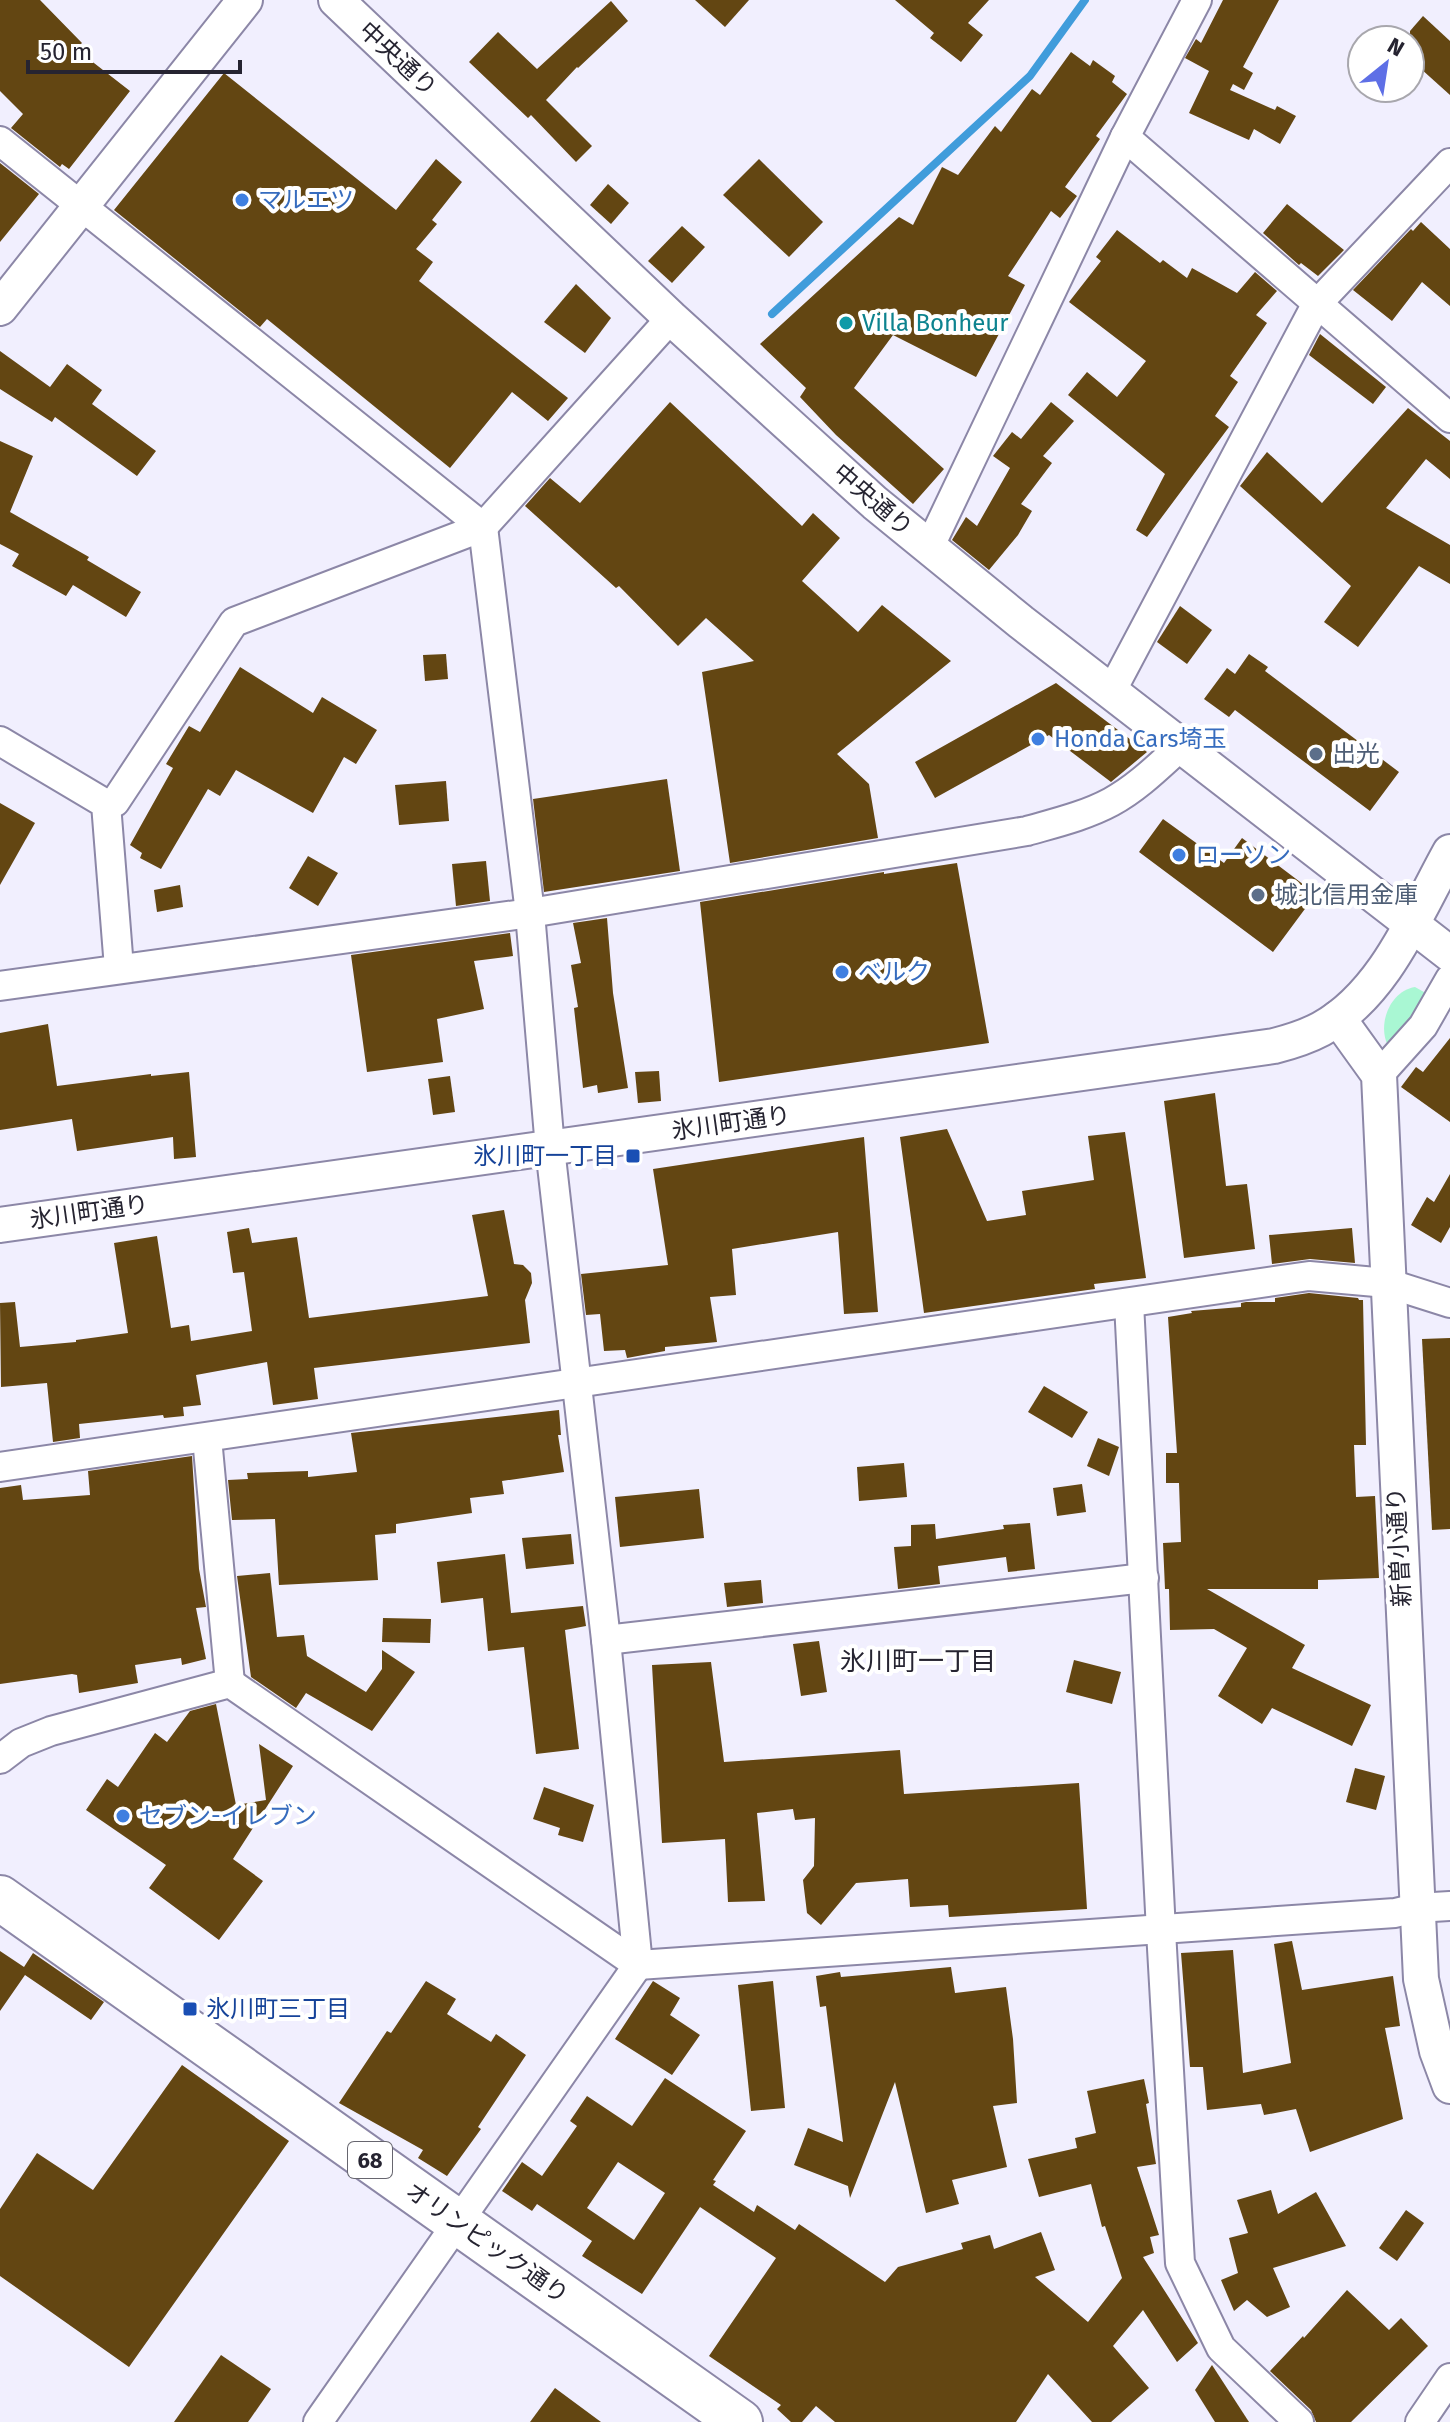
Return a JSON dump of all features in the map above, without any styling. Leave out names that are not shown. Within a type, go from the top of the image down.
[{"type":"main road","name":"オリンピック通り","points":[[0,1898],[740,2422]]},
{"type":"street","points":[[0,308],[245,0]]},
{"type":"street","name":"中央通り","points":[[336,0],[671,318],[864,493],[1180,747],[1450,954]]},
{"type":"street","points":[[929,548],[1125,137],[1197,0]]},
{"type":"street","points":[[1125,137],[1450,418]]},
{"type":"street","points":[[0,141],[483,527],[530,913],[550,1148],[606,1640],[638,1965],[318,2422]]},
{"type":"street","points":[[1111,692],[1316,305],[1450,163]]},
{"type":"street","points":[[0,741],[106,804],[115,802],[234,622],[483,527],[671,318]]},
{"type":"street","points":[[0,986],[530,913],[1027,831],[1071,819],[1111,802],[1148,776],[1180,747]]},
{"type":"street","points":[[106,804],[119,968]]},
{"type":"street","name":"氷川町通り","points":[[0,1225],[1274,1046],[1308,1036],[1338,1018],[1379,975],[1450,852]]},
{"type":"street","points":[[1338,1018],[1379,1075],[1423,1026],[1450,979]]},
{"type":"street","name":"新曽小通り","points":[[1379,1075],[1416,1908],[1421,1979],[1437,2051],[1450,2086]]},
{"type":"street","points":[[0,1467],[1309,1276],[1387,1283],[1450,1303]]},
{"type":"street","points":[[1129,1303],[1180,2263],[1221,2348],[1299,2422]]},
{"type":"street","points":[[207,1438],[230,1683]]},
{"type":"street","points":[[606,1640],[1144,1578]]},
{"type":"street","points":[[0,1759],[21,1743],[51,1731],[230,1683],[638,1965],[1161,1931],[1450,1906]]},
{"type":"street","points":[[1420,2422],[1450,2378]]},
{"type":"green space","points":[[1415,987],[1431,996],[1388,1046],[1384,1028],[1388,1010],[1399,995]]},
{"type":"building","points":[[0,0],[40,0],[82,43],[76,49],[130,91],[69,169],[62,164],[60,167],[11,128],[23,114],[0,91]]},
{"type":"building","points":[[695,0],[749,0],[725,27]]},
{"type":"building","points":[[895,0],[989,0],[968,23],[983,35],[961,62],[930,38],[934,33]]},
{"type":"building","points":[[1223,0],[1279,0],[1243,67],[1253,73],[1244,90],[1233,84],[1230,90],[1296,116],[1280,144],[1254,129],[1249,140],[1189,113],[1209,71],[1185,58],[1196,39],[1201,43]]},
{"type":"building","points":[[611,1],[628,21],[546,100],[592,146],[576,162],[531,115],[528,118],[469,62],[498,32],[537,69]]},
{"type":"building","points":[[1423,16],[1450,41],[1450,95],[1426,73],[1426,24],[1416,24]]},
{"type":"building","points":[[1071,52],[1090,66],[1093,60],[1115,76],[1112,82],[1127,94],[1096,136],[1100,139],[1065,187],[1077,196],[1060,218],[1051,211],[1008,276],[1025,285],[976,377],[893,335],[854,388],[944,469],[913,504],[836,435],[800,397],[806,388],[760,344],[899,217],[913,225],[942,167],[958,175],[995,126],[1001,132],[1032,89],[1040,95]]},
{"type":"building","points":[[224,73],[396,210],[436,159],[462,182],[432,220],[437,224],[416,249],[433,262],[419,281],[568,398],[548,421],[512,392],[450,468],[267,319],[260,327],[114,210]]},
{"type":"building","points":[[759,159],[823,222],[789,257],[723,195]]},
{"type":"building","points":[[0,163],[39,194],[0,242]]},
{"type":"building","points":[[608,184],[629,203],[611,224],[590,205]]},
{"type":"building","points":[[1287,204],[1344,250],[1318,276],[1301,263],[1299,265],[1263,233]]},
{"type":"building","points":[[1421,222],[1450,249],[1450,306],[1422,282],[1392,321],[1353,290]]},
{"type":"building","points":[[682,226],[705,247],[672,283],[648,261]]},
{"type":"building","points":[[1117,230],[1160,263],[1163,260],[1187,278],[1192,268],[1237,293],[1255,272],[1277,291],[1256,315],[1267,323],[1230,376],[1238,382],[1215,416],[1229,427],[1147,537],[1136,530],[1165,474],[1068,395],[1087,372],[1117,397],[1146,361],[1069,302],[1101,261],[1096,257]]},
{"type":"building","points":[[576,284],[611,318],[585,353],[544,322]]},
{"type":"building","points":[[1320,334],[1386,387],[1373,404],[1309,355]]},
{"type":"building","points":[[0,351],[50,387],[67,364],[102,390],[92,404],[156,451],[137,476],[55,417],[52,422],[0,389]]},
{"type":"building","points":[[670,402],[802,526],[813,513],[840,538],[802,581],[858,632],[882,605],[951,661],[837,754],[869,784],[878,838],[730,863],[702,672],[754,661],[706,618],[678,646],[619,586],[616,588],[525,506],[550,478],[580,503]]},
{"type":"building","points":[[1051,402],[1074,421],[1043,456],[1052,463],[1021,504],[1032,511],[1018,535],[989,570],[952,540],[966,517],[977,526],[1010,468],[993,456],[1012,432],[1021,439]]},
{"type":"building","points":[[1408,408],[1450,441],[1450,479],[1426,459],[1386,508],[1450,545],[1450,584],[1419,566],[1358,647],[1324,622],[1351,586],[1240,486],[1267,452],[1322,503]]},
{"type":"building","points":[[0,441],[33,456],[10,512],[89,557],[87,560],[141,592],[126,617],[73,585],[66,596],[12,566],[19,554],[0,544]]},
{"type":"building","points":[[1180,606],[1212,630],[1187,664],[1157,642]]},
{"type":"building","points":[[446,654],[448,679],[425,681],[423,655]]},
{"type":"building","points":[[1249,654],[1268,667],[1265,671],[1399,772],[1370,811],[1235,710],[1229,717],[1204,699],[1227,668],[1235,674]]},
{"type":"building","points":[[240,667],[313,713],[322,697],[377,730],[356,764],[344,757],[313,813],[236,770],[220,796],[208,789],[161,869],[140,858],[142,853],[130,845],[173,768],[166,764],[189,726],[200,732]]},
{"type":"building","points":[[1056,683],[1147,752],[1111,782],[1049,735],[935,798],[915,762]]},
{"type":"building","points":[[667,779],[680,871],[544,892],[533,799]]},
{"type":"building","points":[[446,781],[449,821],[399,825],[395,785]]},
{"type":"building","points":[[0,803],[35,823],[0,885]]},
{"type":"building","name":"城北信用金庫","points":[[1163,819],[1224,863],[1242,838],[1316,894],[1273,952],[1139,852]]},
{"type":"building","points":[[308,856],[338,873],[318,906],[289,888]]},
{"type":"building","points":[[486,861],[490,901],[456,906],[452,864]]},
{"type":"building","name":"ベルク","points":[[957,863],[989,1043],[719,1082],[700,902]]},
{"type":"building","points":[[180,885],[183,907],[157,912],[154,890]]},
{"type":"building","points":[[607,918],[613,993],[628,1088],[598,1093],[597,1085],[583,1088],[574,1008],[578,1007],[571,965],[581,963],[573,923]]},
{"type":"building","points":[[510,933],[513,956],[474,961],[484,1009],[437,1019],[443,1062],[367,1072],[351,955]]},
{"type":"building","points":[[48,1024],[57,1086],[189,1072],[196,1157],[174,1159],[173,1137],[77,1151],[72,1119],[0,1130],[0,1033]]},
{"type":"building","points":[[1450,1038],[1450,1122],[1401,1087],[1416,1067],[1423,1072]]},
{"type":"building","points":[[659,1071],[661,1101],[638,1103],[635,1072]]},
{"type":"building","points":[[450,1076],[455,1112],[433,1115],[428,1079]]},
{"type":"building","points":[[1215,1093],[1226,1186],[1247,1184],[1255,1249],[1184,1258],[1164,1101]]},
{"type":"building","points":[[947,1129],[987,1221],[1026,1215],[1022,1191],[1094,1180],[1088,1136],[1125,1132],[1146,1278],[1094,1284],[1095,1289],[924,1313],[900,1137]]},
{"type":"building","points":[[864,1137],[878,1312],[844,1314],[838,1232],[732,1249],[736,1295],[710,1297],[717,1342],[665,1347],[665,1351],[627,1358],[625,1350],[604,1351],[600,1314],[586,1315],[581,1274],[668,1265],[653,1169]]},
{"type":"building","points":[[1450,1174],[1450,1227],[1441,1243],[1411,1225],[1427,1197],[1434,1202]]},
{"type":"building","points":[[504,1210],[514,1264],[523,1265],[531,1273],[532,1283],[525,1300],[530,1343],[314,1368],[318,1399],[273,1405],[267,1362],[196,1375],[201,1405],[183,1407],[184,1416],[164,1418],[163,1415],[79,1424],[80,1438],[53,1442],[47,1383],[1,1387],[0,1303],[15,1302],[20,1347],[128,1333],[114,1243],[157,1236],[171,1328],[189,1325],[191,1341],[252,1331],[244,1272],[233,1273],[227,1232],[249,1228],[252,1243],[297,1237],[309,1318],[488,1296],[472,1215]]},
{"type":"building","points":[[1352,1228],[1355,1263],[1310,1259],[1272,1264],[1269,1235]]},
{"type":"building","points":[[1309,1293],[1363,1300],[1366,1445],[1354,1445],[1356,1497],[1375,1496],[1379,1578],[1318,1580],[1318,1589],[1207,1589],[1305,1645],[1292,1668],[1371,1705],[1352,1746],[1272,1708],[1262,1724],[1218,1696],[1247,1648],[1214,1629],[1170,1630],[1169,1589],[1165,1589],[1163,1543],[1181,1542],[1179,1483],[1166,1483],[1166,1453],[1177,1453],[1168,1317],[1191,1311],[1241,1307],[1241,1303],[1246,1302],[1275,1302],[1275,1298]]},
{"type":"building","points":[[1450,1338],[1450,1529],[1432,1530],[1422,1339]]},
{"type":"building","points":[[1044,1386],[1088,1412],[1072,1438],[1028,1412]]},
{"type":"building","points":[[559,1410],[561,1435],[558,1435],[564,1472],[502,1481],[504,1494],[470,1498],[472,1513],[396,1524],[396,1533],[375,1535],[378,1580],[279,1585],[275,1519],[232,1520],[228,1480],[248,1479],[247,1473],[308,1471],[308,1477],[357,1472],[351,1433]]},
{"type":"building","points":[[1098,1438],[1119,1447],[1109,1476],[1087,1466]]},
{"type":"building","points":[[192,1456],[199,1569],[206,1607],[196,1608],[206,1659],[182,1665],[181,1658],[135,1665],[138,1683],[79,1693],[77,1675],[72,1674],[0,1684],[0,1488],[21,1485],[23,1500],[90,1495],[88,1471]]},
{"type":"building","points":[[904,1463],[907,1497],[859,1501],[857,1467]]},
{"type":"building","points":[[1082,1484],[1086,1512],[1057,1516],[1053,1488]]},
{"type":"building","points":[[699,1489],[704,1538],[620,1547],[615,1497]]},
{"type":"building","points":[[1030,1523],[1035,1569],[1008,1572],[1006,1557],[938,1566],[940,1584],[898,1589],[894,1547],[911,1546],[911,1525],[935,1524],[936,1539],[1004,1529],[1003,1525]]},
{"type":"building","points":[[571,1534],[574,1564],[526,1569],[522,1538]]},
{"type":"building","points":[[505,1554],[511,1613],[583,1606],[586,1626],[565,1630],[579,1749],[536,1754],[524,1647],[488,1651],[483,1598],[441,1603],[437,1562]]},
{"type":"building","points":[[270,1573],[277,1637],[304,1635],[307,1656],[366,1692],[382,1669],[382,1650],[415,1672],[372,1731],[306,1693],[296,1708],[251,1677],[237,1576]]},
{"type":"building","points":[[761,1580],[763,1603],[727,1607],[724,1583]]},
{"type":"building","points":[[383,1618],[431,1619],[430,1643],[382,1642]]},
{"type":"building","points":[[819,1641],[827,1692],[801,1696],[793,1644]]},
{"type":"building","points":[[1074,1660],[1121,1672],[1112,1704],[1066,1692]]},
{"type":"building","points":[[711,1662],[724,1762],[900,1750],[904,1794],[1079,1783],[1087,1909],[949,1917],[948,1905],[910,1907],[908,1879],[856,1883],[821,1925],[807,1913],[803,1880],[814,1866],[815,1818],[795,1820],[793,1809],[757,1813],[765,1901],[728,1902],[725,1839],[662,1843],[652,1665]]},
{"type":"building","points":[[216,1704],[236,1805],[266,1800],[259,1744],[293,1766],[233,1859],[263,1881],[219,1940],[149,1888],[166,1865],[86,1810],[107,1779],[118,1787],[155,1733],[167,1742],[190,1711]]},
{"type":"building","points":[[1355,1768],[1385,1776],[1376,1810],[1346,1802]]},
{"type":"building","points":[[544,1787],[594,1805],[583,1842],[558,1835],[560,1828],[533,1819]]},
{"type":"building","points":[[1292,1941],[1302,1990],[1393,1976],[1400,2026],[1385,2028],[1403,2119],[1310,2152],[1296,2109],[1264,2115],[1261,2104],[1207,2110],[1203,2067],[1190,2067],[1181,1953],[1233,1950],[1243,2073],[1291,2063],[1274,1944]]},
{"type":"building","points":[[0,1951],[24,1967],[33,1953],[104,2002],[91,2020],[25,1975],[0,2011]]},
{"type":"building","points":[[951,1967],[955,1993],[1006,1987],[1017,2103],[993,2106],[1007,2167],[952,2180],[959,2204],[926,2213],[895,2082],[850,2198],[848,2186],[794,2165],[808,2128],[843,2142],[826,2006],[820,2007],[816,1976],[840,1972],[841,1977]]},
{"type":"building","points":[[426,1981],[456,1999],[447,2014],[491,2042],[496,2034],[526,2055],[478,2127],[481,2129],[447,2176],[418,2158],[423,2150],[339,2103],[387,2031],[391,2033]]},
{"type":"building","points":[[653,1981],[680,1998],[670,2015],[700,2035],[672,2075],[615,2039]]},
{"type":"building","points":[[773,1981],[785,2108],[751,2111],[738,1985]]},
{"type":"building","points":[[182,2065],[289,2141],[129,2367],[0,2276],[0,2209],[37,2153],[93,2190]]},
{"type":"building","points":[[665,2078],[746,2131],[713,2180],[716,2181],[713,2185],[754,2212],[757,2205],[795,2230],[799,2224],[885,2282],[898,2267],[963,2249],[961,2243],[990,2235],[994,2249],[1041,2232],[1055,2270],[1035,2277],[1088,2322],[1122,2278],[1105,2226],[1102,2227],[1091,2184],[1039,2197],[1028,2159],[1077,2148],[1075,2138],[1096,2133],[1087,2091],[1144,2079],[1156,2164],[1137,2167],[1159,2235],[1150,2237],[1154,2253],[1143,2257],[1198,2343],[1177,2362],[1143,2310],[1113,2346],[1149,2388],[1111,2422],[1092,2422],[1048,2374],[1016,2422],[835,2422],[816,2406],[802,2422],[791,2422],[777,2409],[781,2405],[709,2356],[776,2258],[700,2207],[642,2294],[582,2256],[592,2241],[537,2204],[532,2211],[502,2191],[522,2162],[542,2176],[577,2126],[570,2121],[587,2096],[632,2126]],"holes":[[[618,2162],[665,2193],[634,2240],[587,2208]]]},
{"type":"building","points":[[1271,2190],[1278,2214],[1316,2192],[1346,2246],[1273,2268],[1290,2307],[1267,2317],[1247,2300],[1234,2311],[1221,2280],[1238,2273],[1229,2238],[1248,2233],[1237,2200]]},
{"type":"building","points":[[1406,2210],[1424,2223],[1397,2261],[1379,2248]]},
{"type":"building","points":[[1347,2290],[1389,2330],[1401,2318],[1428,2346],[1351,2422],[1316,2422],[1311,2410],[1270,2371]]},
{"type":"building","points":[[221,2355],[271,2389],[248,2422],[174,2422]]},
{"type":"building","points":[[1212,2365],[1249,2422],[1215,2422],[1195,2390]]},
{"type":"building","points":[[555,2388],[601,2422],[530,2422]]},
{"type":"waterway","points":[[772,314],[1030,76],[1085,0]]},
{"type":"place","name":"マルエツ","points":[[242,200]]},
{"type":"place","name":"Villa Bonheur","points":[[846,323]]},
{"type":"place","name":"Honda Cars埼玉","points":[[1038,739]]},
{"type":"place","name":"出光","points":[[1316,754]]},
{"type":"place","name":"ローソン","points":[[1179,855]]},
{"type":"place","name":"城北信用金庫","points":[[1258,895]]},
{"type":"place","name":"ベルク","points":[[842,972]]},
{"type":"place","name":"氷川町一丁目","points":[[633,1156]]},
{"type":"place","name":"セブン-イレブン","points":[[123,1816]]},
{"type":"place","name":"氷川町三丁目","points":[[190,2009]]},
{"type":"district","name":"氷川町一丁目","points":[[918,1661]]}]
